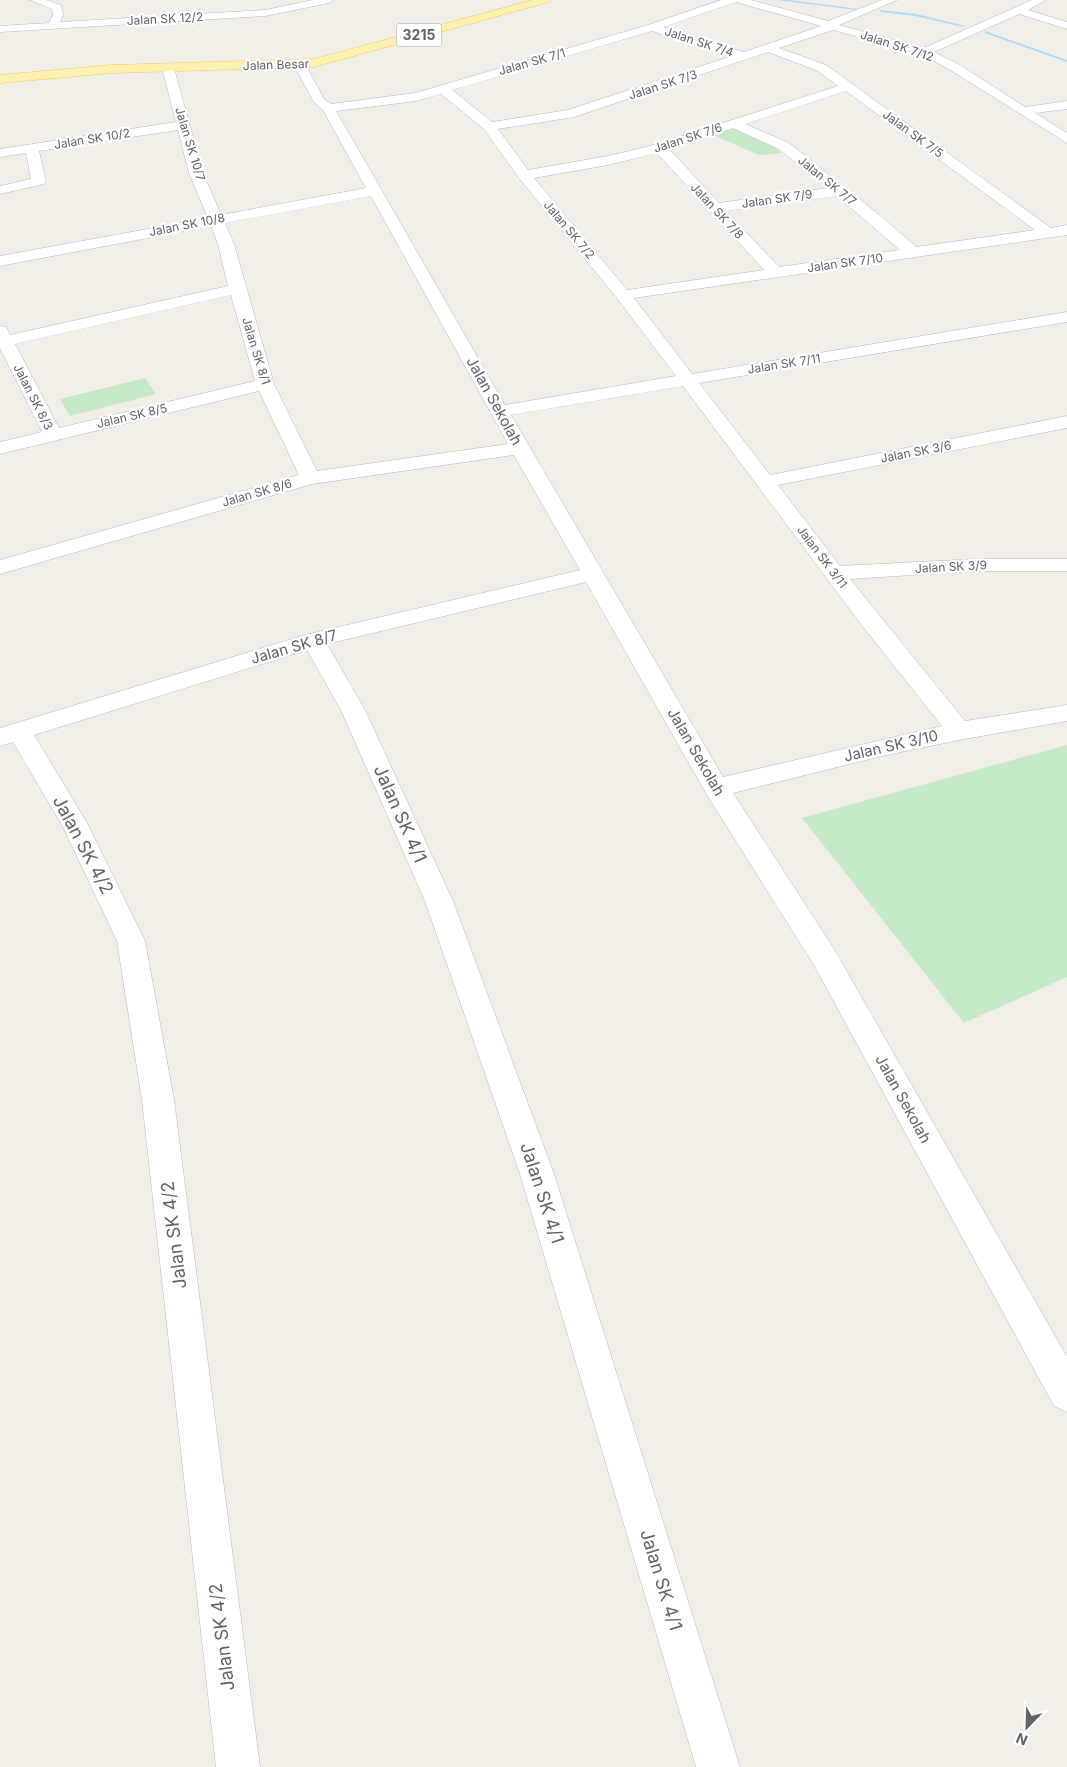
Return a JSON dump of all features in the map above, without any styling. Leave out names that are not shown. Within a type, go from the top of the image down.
[{"type":"main road","name":"Jalan Besar","points":[[0,79],[68,72],[314,63],[545,0]]},
{"type":"street","points":[[35,0],[57,7],[58,15],[53,26]]},
{"type":"street","name":"Jalan SK 12/2","points":[[0,29],[275,12],[329,0]]},
{"type":"street","name":"Jalan SK 7/1","points":[[328,108],[416,97],[652,27],[732,0]]},
{"type":"street","name":"Jalan SK 7/12","points":[[739,0],[925,52],[956,68],[1067,139]]},
{"type":"street","name":"Jalan SK 7/3","points":[[488,126],[569,114],[770,49],[892,0]]},
{"type":"street","points":[[925,52],[1041,0]]},
{"type":"street","points":[[173,6],[175,19]]},
{"type":"street","points":[[1020,11],[1067,26]]},
{"type":"street","name":"Jalan SK 7/4","points":[[652,27],[746,57]]},
{"type":"street","name":"Jalan SK 7/5","points":[[770,49],[822,68],[1048,233]]},
{"type":"street","name":"Jalan Sekolah","points":[[314,63],[331,100],[328,108]]},
{"type":"street","name":"Jalan Sekolah","points":[[300,65],[319,101],[328,108],[520,448],[716,788],[824,957],[1067,1393]]},
{"type":"street","name":"Jalan SK 10/7","points":[[168,68],[196,173],[216,219]]},
{"type":"street","name":"Jalan SK 7/6","points":[[524,175],[588,166],[660,148],[818,94],[848,86]]},
{"type":"street","name":"Jalan SK 7/2","points":[[443,89],[488,126],[524,175],[623,295],[688,380]]},
{"type":"street","points":[[1023,111],[1067,105]]},
{"type":"street","name":"Jalan SK 7/7","points":[[733,123],[784,146],[913,253]]},
{"type":"street","name":"Jalan SK 10/2","points":[[0,154],[183,125]]},
{"type":"street","points":[[0,190],[39,181],[32,148]]},
{"type":"street","name":"Jalan SK 7/8","points":[[660,148],[776,273]]},
{"type":"street","name":"Jalan SK 10/8","points":[[0,262],[216,219],[375,191]]},
{"type":"street","name":"Jalan SK 7/9","points":[[714,208],[840,191]]},
{"type":"street","name":"Jalan SK 8/1","points":[[216,219],[226,244],[265,384],[310,478]]},
{"type":"street","name":"Jalan SK 7/10","points":[[623,295],[1067,230]]},
{"type":"street","points":[[2,336],[237,289]]},
{"type":"street","name":"Jalan SK 7/11","points":[[500,411],[1067,317]]},
{"type":"street","name":"Jalan SK 8/3","points":[[2,336],[53,435]]},
{"type":"street","name":"Jalan SK 3/11","points":[[688,380],[834,573],[959,731]]},
{"type":"street","name":"Jalan SK 8/5","points":[[0,448],[265,384]]},
{"type":"street","name":"Jalan SK 3/6","points":[[765,482],[1067,422]]},
{"type":"street","name":"Jalan SK 8/6","points":[[0,567],[310,478],[520,448]]},
{"type":"street","name":"Jalan SK 3/9","points":[[834,573],[976,565],[1067,565]]},
{"type":"street","name":"Jalan SK 8/7","points":[[9,734],[313,640],[593,574]]},
{"type":"street","name":"Jalan SK 4/1","points":[[313,640],[353,710],[439,901],[537,1174],[718,1767]]},
{"type":"street","name":"Jalan SK 3/10","points":[[716,788],[959,731],[1067,713]]},
{"type":"street","name":"Jalan SK 4/2","points":[[9,734],[74,824],[131,941],[158,1100],[238,1767]]},
{"type":"green space","points":[[731,128],[774,147],[781,153],[759,155],[713,135]]},
{"type":"green space","points":[[145,378],[156,394],[70,416],[60,399]]},
{"type":"green space","points":[[1067,745],[1067,977],[964,1023],[802,818]]},
{"type":"waterway","points":[[779,0],[856,9]]},
{"type":"waterway","points":[[881,11],[916,15],[963,26]]},
{"type":"waterway","points":[[986,32],[1067,61]]}]
